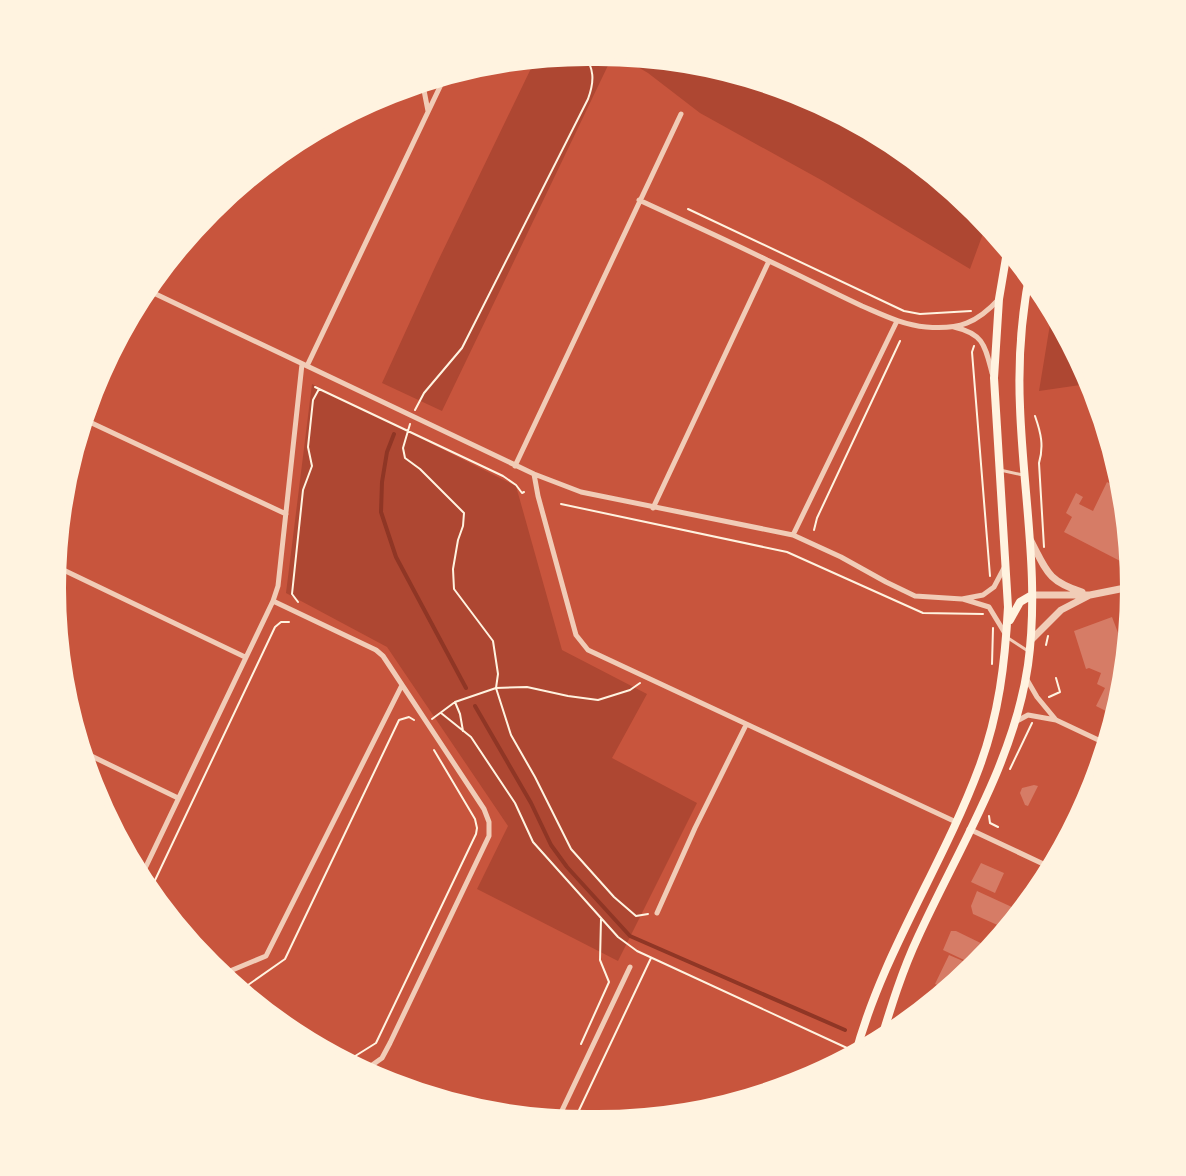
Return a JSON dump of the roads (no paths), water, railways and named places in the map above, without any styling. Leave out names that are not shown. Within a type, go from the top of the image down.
[{"type":"main road","points":[[858,1045],[882,979],[979,768],[995,718],[1002,682],[1007,637],[1006,562],[994,378],[999,299],[1006,256]]},
{"type":"main road","points":[[884,1030],[901,976],[993,780],[1014,723],[1026,677],[1031,640],[1032,595],[1020,407],[1020,340],[1028,284]]},
{"type":"main road","points":[[1007,627],[1020,602],[1032,595]]},
{"type":"street","points":[[144,871],[278,586],[305,365],[442,82]]},
{"type":"street","points":[[423,88],[428,111]]},
{"type":"street","points":[[515,466],[681,114]]},
{"type":"street","points":[[639,200],[807,281],[897,321],[926,327],[952,327],[967,330],[980,338],[984,344],[994,378]]},
{"type":"street","points":[[653,508],[769,261]]},
{"type":"street","points":[[152,292],[534,474],[581,492],[793,535],[915,596],[962,599],[991,609],[1007,637]]},
{"type":"street","points":[[952,327],[978,320],[999,299]]},
{"type":"street","points":[[793,535],[897,321]]},
{"type":"street","points":[[88,421],[285,514]]},
{"type":"street","points":[[534,474],[576,635],[588,650],[956,822]]},
{"type":"street","points":[[1029,538],[1053,578],[1062,586],[1090,595]]},
{"type":"street","points":[[962,599],[989,593],[1000,578],[1006,562]]},
{"type":"street","points":[[63,570],[245,657]]},
{"type":"street","points":[[1032,595],[1090,595],[1124,588]]},
{"type":"street","points":[[1031,640],[1061,610],[1090,595]]},
{"type":"street","points":[[273,600],[376,650],[388,663],[427,722],[484,809],[489,822],[489,836],[390,1042],[382,1058],[370,1067]]},
{"type":"street","points":[[1026,677],[1037,698],[1056,720]]},
{"type":"street","points":[[228,972],[266,956],[402,685]]},
{"type":"street","points":[[1014,723],[1028,715],[1056,720],[1102,742]]},
{"type":"street","points":[[657,913],[695,828],[747,724]]},
{"type":"street","points":[[88,754],[178,798]]},
{"type":"street","points":[[969,829],[1046,865]]},
{"type":"street","points":[[561,1113],[630,968]]},
{"type":"lane","points":[[1000,470],[1025,475]]},
{"type":"lane","points":[[1007,637],[1029,651]]},
{"type":"waterway","points":[[394,434],[387,452],[382,482],[381,512],[396,557],[466,688]]},
{"type":"waterway","points":[[475,706],[531,803],[551,845],[567,867],[630,936],[845,1030]]}]
